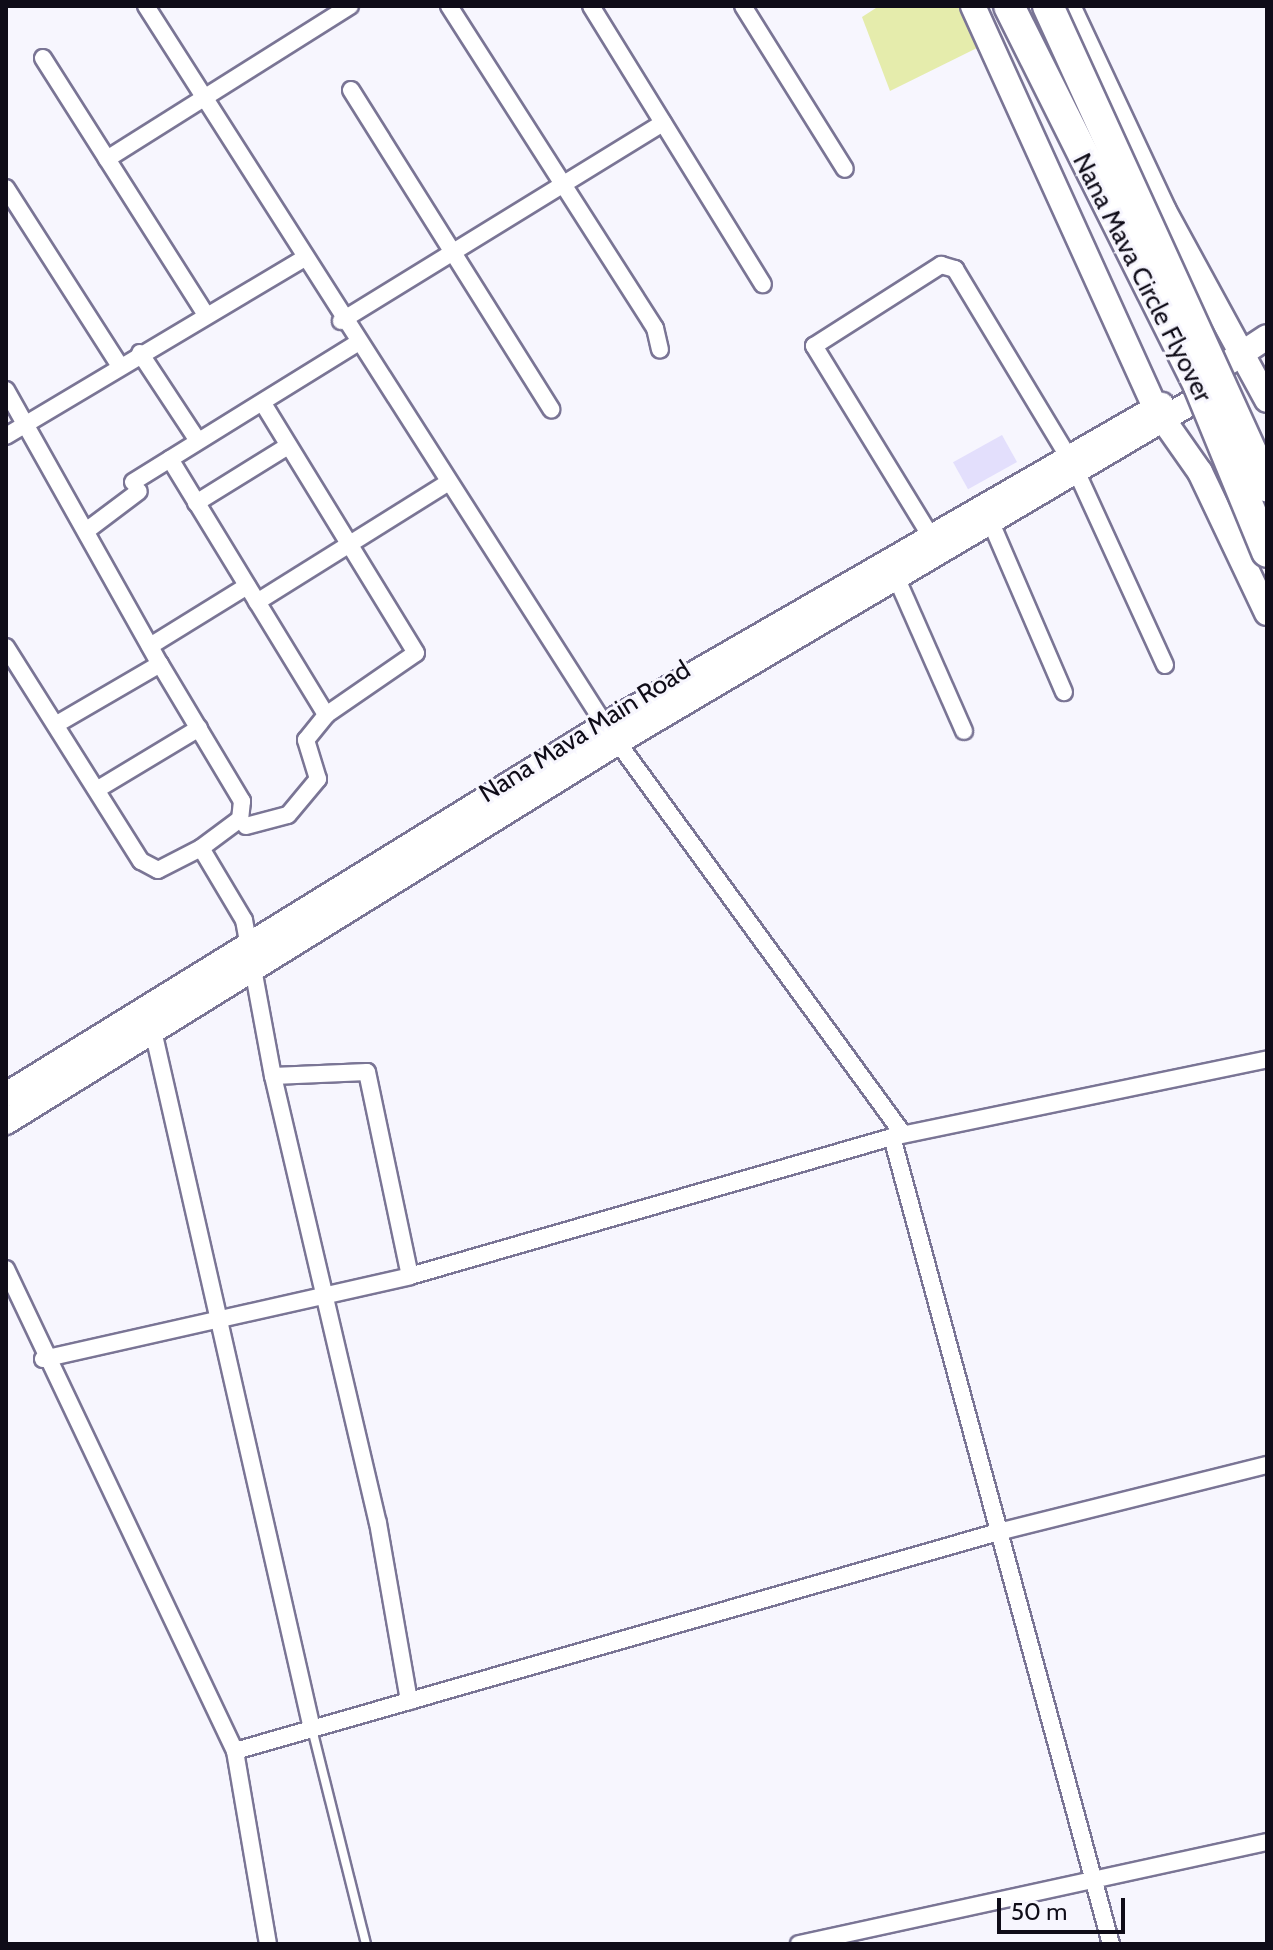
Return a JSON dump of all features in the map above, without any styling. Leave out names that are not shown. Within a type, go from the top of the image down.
[{"type":"highway","name":"Nana Mava Circle Flyover","points":[[1009,6],[1199,386],[1267,552]]},
{"type":"highway","name":"Nana Mava Circle Flyover","points":[[1048,6],[1267,486]]},
{"type":"street","points":[[146,6],[446,484],[613,733],[897,1136],[998,1532],[1096,1878],[1111,1944]]},
{"type":"street","points":[[107,159],[350,6]]},
{"type":"street","points":[[449,6],[561,186],[655,328],[660,349]]},
{"type":"street","points":[[591,6],[763,284]]},
{"type":"street","points":[[743,6],[845,169]]},
{"type":"street","points":[[973,6],[1158,415],[1200,472],[1267,613]]},
{"type":"street","points":[[1068,6],[1164,211],[1254,363],[1267,400]]},
{"type":"street","points":[[43,58],[206,315]]},
{"type":"street","points":[[351,90],[455,251],[551,409]]},
{"type":"street","points":[[341,321],[663,123]]},
{"type":"street","points":[[6,188],[119,365]]},
{"type":"street","points":[[6,436],[119,365],[303,259]]},
{"type":"street","points":[[930,535],[814,346],[941,265],[955,269],[1073,466],[1165,665]]},
{"type":"street","points":[[1254,363],[1267,337]]},
{"type":"street","points":[[86,531],[170,459],[356,344]]},
{"type":"street","points":[[140,353],[198,441]]},
{"type":"street","name":"Nana Mava Main Road","points":[[6,1122],[257,972],[613,733],[992,525],[1073,466],[1196,392],[1215,403],[1223,378],[1254,363]]},
{"type":"street","points":[[6,390],[243,810],[201,848],[158,870],[148,867],[6,647]]},
{"type":"street","points":[[246,826],[288,815],[318,779],[306,740],[326,715],[416,653],[262,402]]},
{"type":"street","points":[[196,503],[288,446]]},
{"type":"street","points":[[170,459],[326,715]]},
{"type":"street","name":"Nana Mava Main Road","points":[[6,1095],[251,946],[613,733],[930,535],[1073,466]]},
{"type":"street","points":[[257,602],[446,484]]},
{"type":"street","points":[[992,525],[1064,692]]},
{"type":"street","points":[[897,579],[964,731]]},
{"type":"street","points":[[150,646],[247,586]]},
{"type":"street","points":[[57,724],[160,664]]},
{"type":"street","points":[[98,789],[199,728]]},
{"type":"street","points":[[201,848],[238,907],[251,946],[273,1076],[378,1523],[409,1701]]},
{"type":"street","points":[[154,1035],[214,1320],[312,1729]]},
{"type":"street","points":[[43,1359],[410,1276],[897,1136],[1267,1059]]},
{"type":"street","points":[[273,1076],[367,1072],[410,1276]]},
{"type":"street","points":[[6,1269],[43,1359],[235,1751],[268,1944]]},
{"type":"street","points":[[235,1751],[998,1532],[1267,1465]]},
{"type":"street","points":[[799,1944],[1267,1842]]},
{"type":"lane","points":[[312,1729],[366,1944]]},
{"type":"green space","points":[[879,6],[959,6],[979,47],[890,91],[862,17]]},
{"type":"building","points":[[1002,435],[1017,462],[968,489],[953,462]]}]
